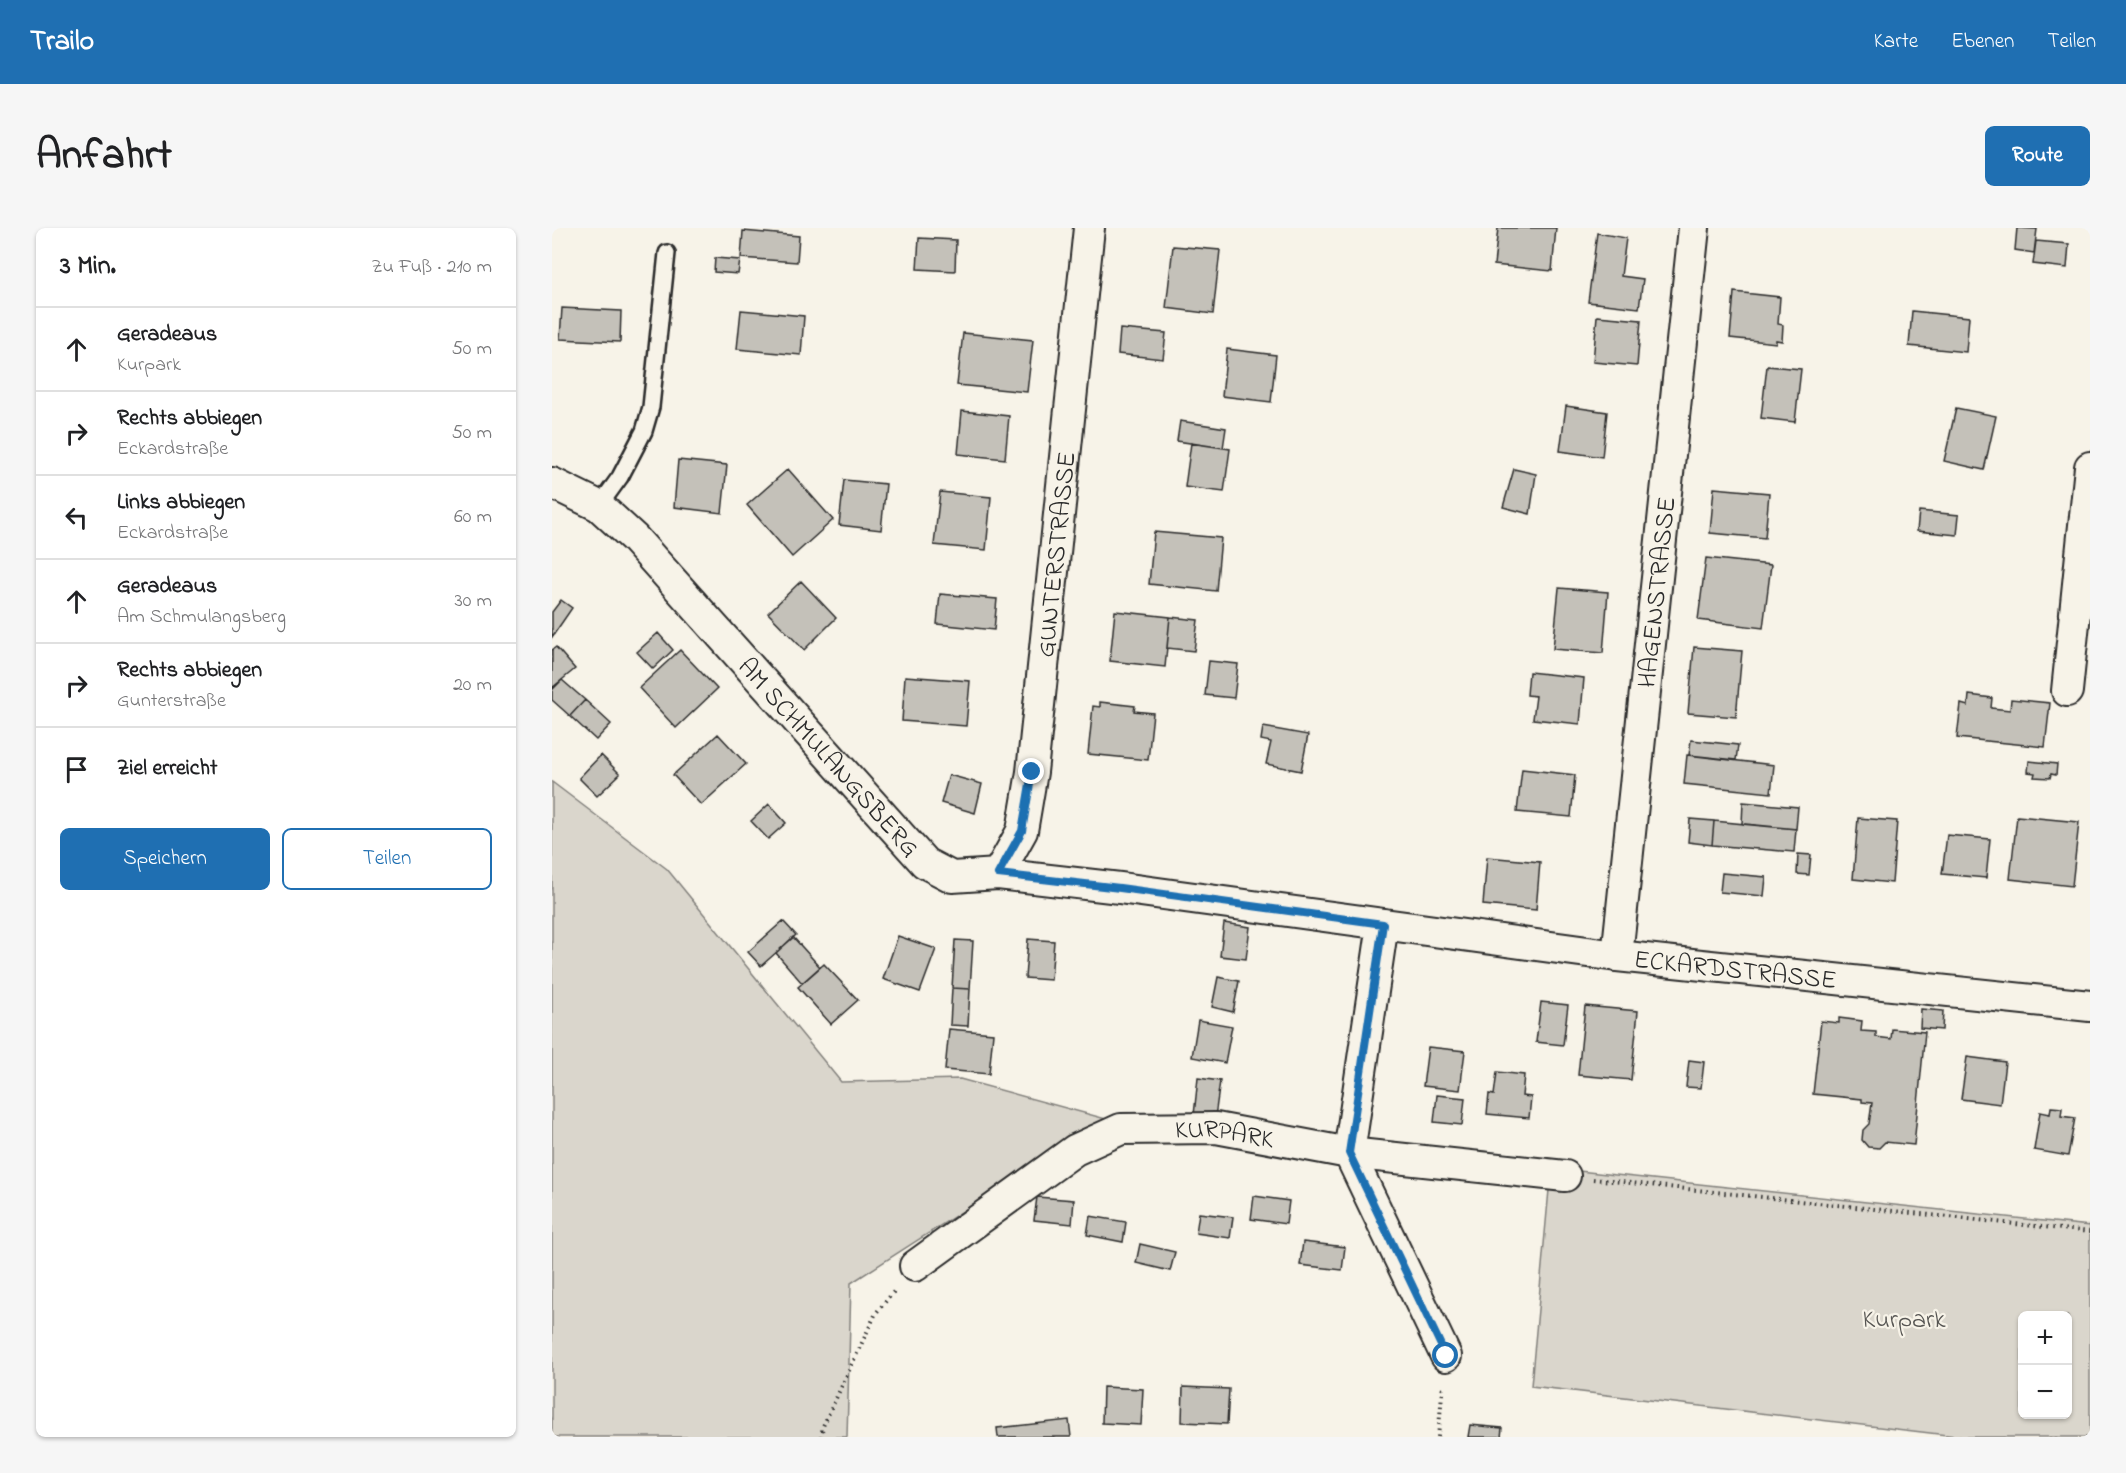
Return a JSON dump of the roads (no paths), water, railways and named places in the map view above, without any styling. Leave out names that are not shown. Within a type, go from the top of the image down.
[{"type":"street","name":"GUNTERSTRASSE","points":[[998,874],[1022,831],[1032,772],[1089,228]]},
{"type":"street","name":"HAGENSTRASSE","points":[[1617,956],[1694,228]]},
{"type":"street","points":[[2067,690],[2090,467]]},
{"type":"street","name":"AM SCHMULANGSBERG","points":[[552,483],[599,506],[634,538],[925,863],[952,877],[998,874],[1120,888]]},
{"type":"street","name":"ECKARDSTRASSE","points":[[1120,888],[1617,956],[2090,1006]]},
{"type":"street","points":[[1383,924],[1349,1153],[1446,1356]]},
{"type":"street","name":"KURPARK","points":[[915,1266],[1075,1150],[1121,1129],[1216,1128],[1349,1153]]},
{"type":"street","points":[[1349,1153],[1565,1176]]},
{"type":"lane","points":[[599,506],[620,477],[644,431],[651,407],[667,253]]},
{"type":"park label","name":"Kurpark","points":[[1904,1318]]}]
